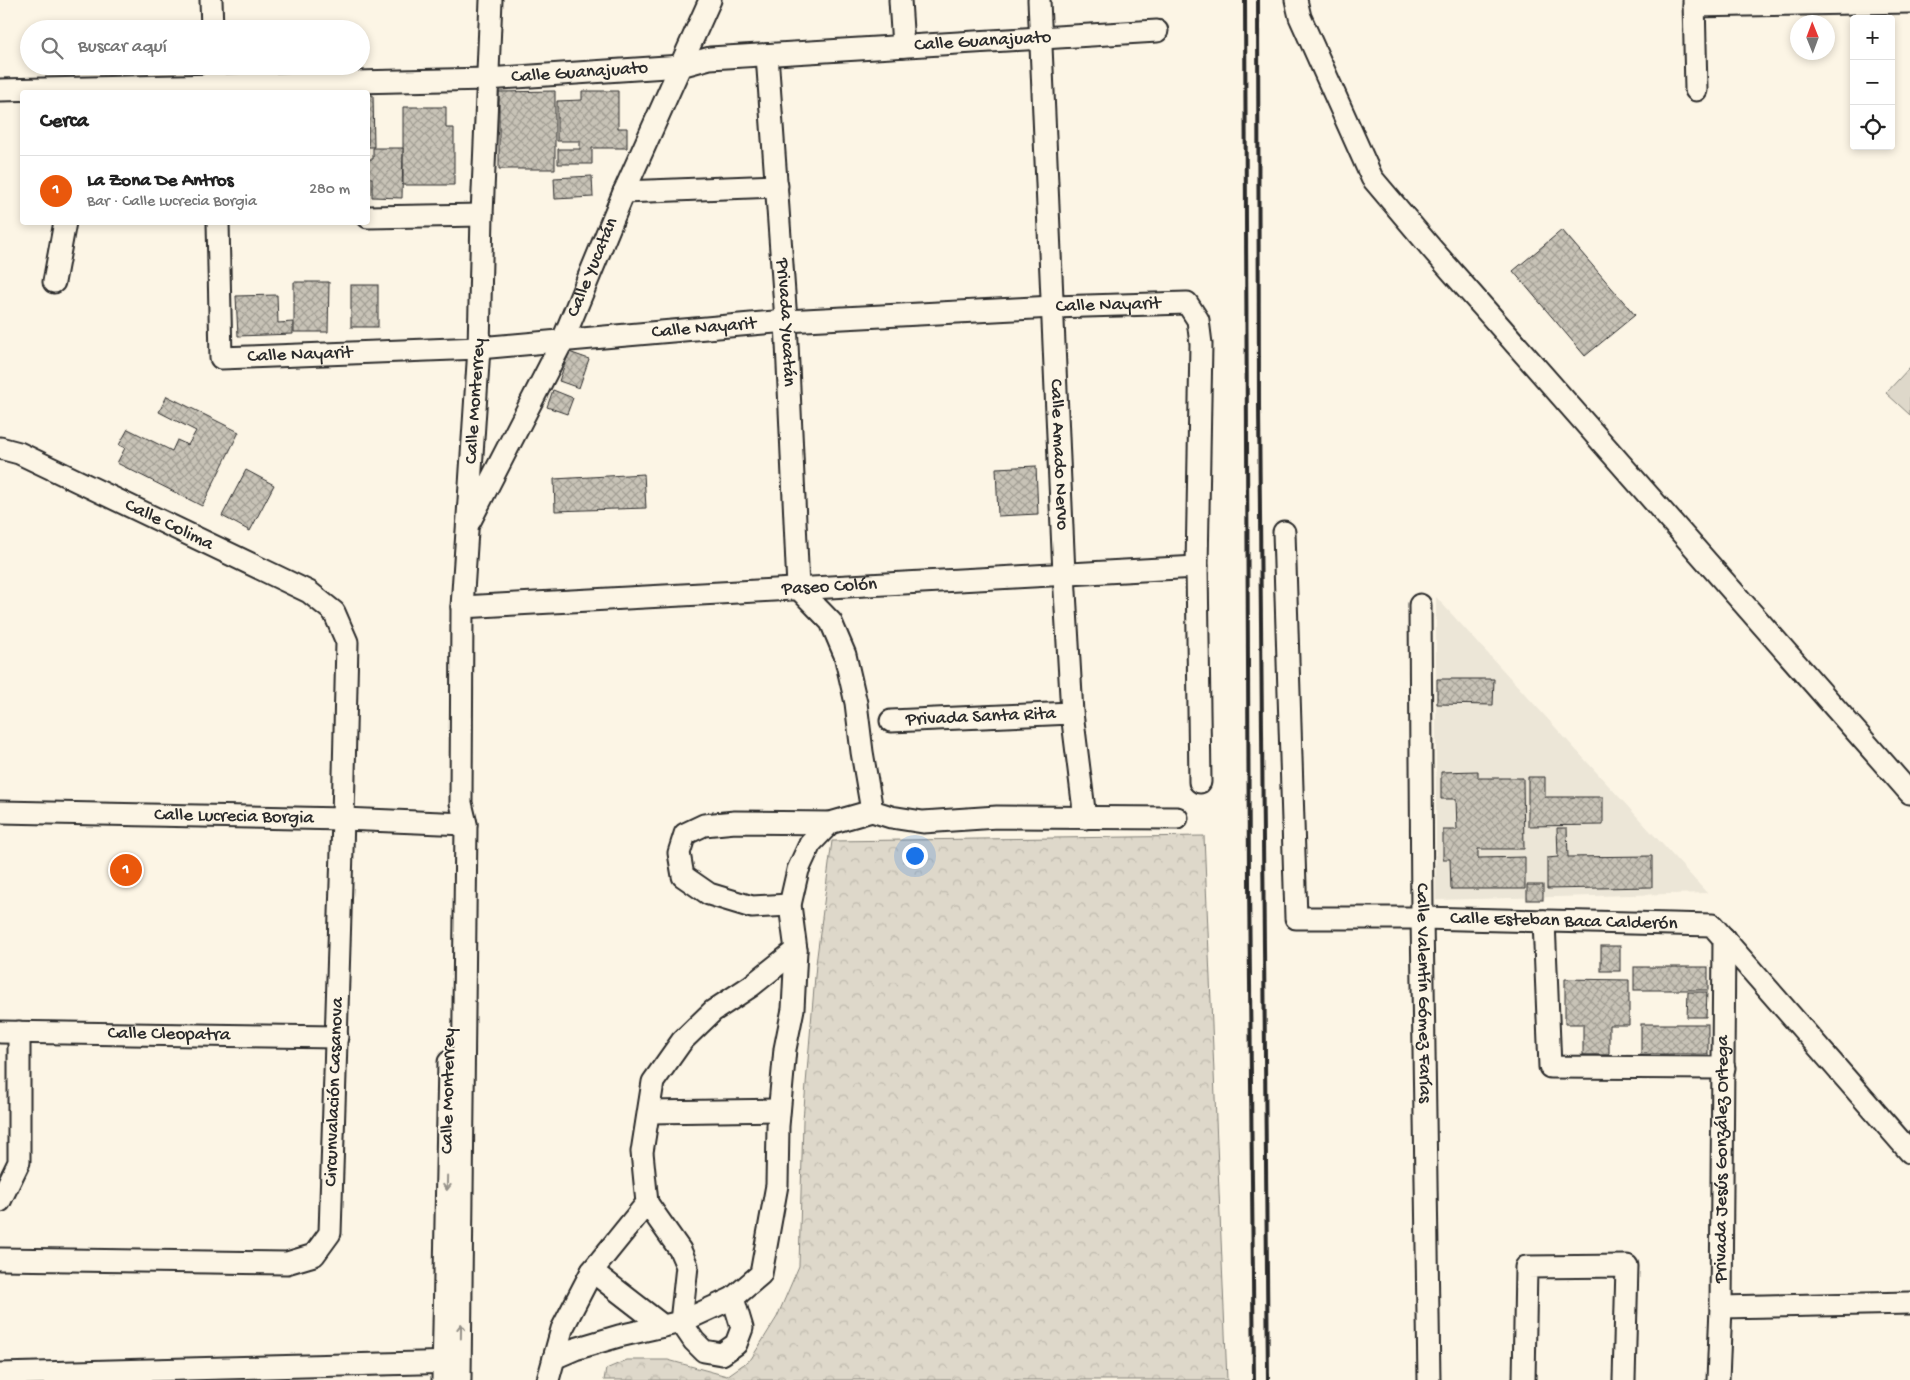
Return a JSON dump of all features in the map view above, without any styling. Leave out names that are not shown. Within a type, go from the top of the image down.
[{"type":"street","points":[[211,0],[212,20]]},
{"type":"street","name":"Calle Monterrey","points":[[452,1371],[461,803],[462,607],[478,348],[491,0]]},
{"type":"street","name":"Calle Yucatán","points":[[467,528],[562,342],[624,192],[710,0]]},
{"type":"street","points":[[900,0],[903,46]]},
{"type":"street","name":"Calle Amado Nervo","points":[[1039,0],[1064,574],[1072,713],[1085,818]]},
{"type":"street","points":[[1296,0],[1300,17],[1372,178],[1910,793]]},
{"type":"street","points":[[1696,90],[1692,2],[1910,2]]},
{"type":"street","name":"Calle Guanajuato","points":[[0,90],[89,90],[215,81],[487,79],[680,66],[710,58],[1157,31]]},
{"type":"street","name":"Privada Yucatán","points":[[767,55],[786,321],[798,588]]},
{"type":"street","points":[[624,192],[777,186]]},
{"type":"street","points":[[370,217],[482,215]]},
{"type":"street","points":[[54,282],[64,225]]},
{"type":"street","name":"Calle Nayarit","points":[[218,225],[221,358],[478,348],[786,321],[1052,307],[1187,303],[1198,320],[1201,344],[1197,567]]},
{"type":"street","name":"Calle Colima","points":[[0,448],[19,453],[309,592],[334,612]]},
{"type":"street","name":"Calle Esteban Baca Calderón","points":[[1284,532],[1296,918],[1422,918],[1718,931]]},
{"type":"street","points":[[1197,567],[1200,782]]},
{"type":"street","name":"Paseo Colón","points":[[462,607],[1197,567]]},
{"type":"street","points":[[798,588],[831,622],[845,655],[856,703],[872,811]]},
{"type":"street","name":"Calle Valentín Gómez Farías","points":[[1420,604],[1422,918],[1429,1380]]},
{"type":"street","name":"Circunvalación Casanova","points":[[0,1259],[287,1263],[314,1255],[330,1233],[348,642],[334,612]]},
{"type":"street","name":"Privada Santa Rita","points":[[890,721],[1072,713]]},
{"type":"street","points":[[790,906],[752,907],[709,894],[684,876],[679,854],[685,834],[704,826],[735,822],[830,823],[872,811],[891,817],[923,822],[997,817],[1177,818]]},
{"type":"street","name":"Calle Lucrecia Borgia","points":[[0,812],[460,824]]},
{"type":"street","points":[[554,1358],[575,1349],[672,1324],[733,1298],[761,1274],[778,1185],[779,1110],[785,1049],[793,1009],[796,950],[790,906],[798,870],[810,844],[830,823]]},
{"type":"street","points":[[1544,922],[1550,1067],[1724,1068]]},
{"type":"street","points":[[1718,931],[1910,1152]]},
{"type":"street","name":"Privada Jesús González Ortega","points":[[1718,931],[1724,1068],[1721,1307],[1718,1380]]},
{"type":"street","points":[[672,1324],[687,1266],[680,1250],[646,1204],[642,1152],[653,1082],[682,1041],[713,1011],[751,986],[796,950]]},
{"type":"street","points":[[0,1201],[19,1162],[9,1032]]},
{"type":"street","name":"Calle Cleopatra","points":[[9,1032],[337,1037]]},
{"type":"street","points":[[648,1112],[779,1110]]},
{"type":"street","points":[[548,1380],[562,1329],[592,1271],[646,1204]]},
{"type":"street","points":[[1524,1380],[1526,1267],[1627,1266],[1624,1380]]},
{"type":"street","points":[[592,1271],[672,1324],[704,1351],[722,1354],[736,1344],[742,1328],[733,1298]]},
{"type":"street","points":[[1721,1307],[1910,1304]]},
{"type":"street","points":[[0,1374],[452,1371]]},
{"type":"shaded area","points":[[1436,597],[1707,893],[1436,900]]},
{"type":"green space","points":[[1910,367],[1910,415],[1886,393]]},
{"type":"green space","points":[[1204,836],[1227,1380],[604,1380],[606,1369],[627,1360],[668,1360],[727,1376],[751,1359],[777,1317],[799,1266],[803,1120],[816,964],[832,841]]},
{"type":"building","points":[[555,91],[555,169],[499,169],[499,92]]},
{"type":"building","points":[[582,91],[618,91],[618,128],[627,128],[627,148],[592,148],[592,164],[558,164],[558,149],[580,149],[580,141],[557,141],[557,101],[582,100]]},
{"type":"building","points":[[370,95],[373,95],[374,147],[370,147]]},
{"type":"building","points":[[403,107],[446,107],[446,128],[454,128],[454,185],[403,185]]},
{"type":"building","points":[[373,148],[403,148],[402,198],[372,197],[370,159],[373,159]]},
{"type":"building","points":[[592,176],[593,197],[555,199],[554,178]]},
{"type":"building","points":[[1562,230],[1635,315],[1585,356],[1513,271]]},
{"type":"building","points":[[294,282],[329,282],[328,332],[294,332]]},
{"type":"building","points":[[351,285],[378,285],[378,327],[351,327]]},
{"type":"building","points":[[277,295],[278,323],[293,322],[293,334],[238,336],[236,296]]},
{"type":"building","points":[[569,352],[589,359],[579,388],[559,381]]},
{"type":"building","points":[[553,390],[573,398],[567,414],[547,407]]},
{"type":"building","points":[[167,396],[239,432],[202,506],[117,463],[125,448],[119,445],[128,429],[172,451],[177,440],[188,445],[196,431],[159,412]]},
{"type":"building","points":[[1036,466],[1038,514],[998,516],[996,468]]},
{"type":"building","points":[[246,470],[274,485],[250,531],[222,516]]},
{"type":"building","points":[[644,474],[646,508],[555,511],[554,479]]},
{"type":"building","points":[[1437,679],[1494,679],[1493,705],[1437,704]]},
{"type":"building","points":[[1478,771],[1478,778],[1523,778],[1524,849],[1478,849],[1478,858],[1525,857],[1525,889],[1451,889],[1450,859],[1443,859],[1443,830],[1457,830],[1456,799],[1441,799],[1441,772]]},
{"type":"building","points":[[1528,777],[1545,777],[1545,797],[1603,797],[1603,825],[1528,826]]},
{"type":"building","points":[[1557,828],[1567,828],[1568,857],[1652,856],[1652,887],[1547,889],[1547,858],[1558,857]]},
{"type":"building","points":[[1527,885],[1543,885],[1543,900],[1527,900]]},
{"type":"building","points":[[1601,946],[1620,946],[1620,971],[1601,971]]},
{"type":"building","points":[[1634,967],[1708,967],[1708,990],[1634,990]]},
{"type":"building","points":[[1565,979],[1629,980],[1629,1025],[1609,1025],[1609,1055],[1583,1055],[1583,1024],[1565,1024]]},
{"type":"building","points":[[1688,992],[1707,992],[1706,1017],[1687,1017]]},
{"type":"building","points":[[1641,1024],[1708,1024],[1708,1054],[1641,1054]]},
{"type":"railway","points":[[1245,0],[1249,883],[1254,1380]]},
{"type":"railway","points":[[1258,0],[1259,406],[1268,1380]]},
{"type":"place","name":"La Zona De Antros","points":[[126,870]]}]
